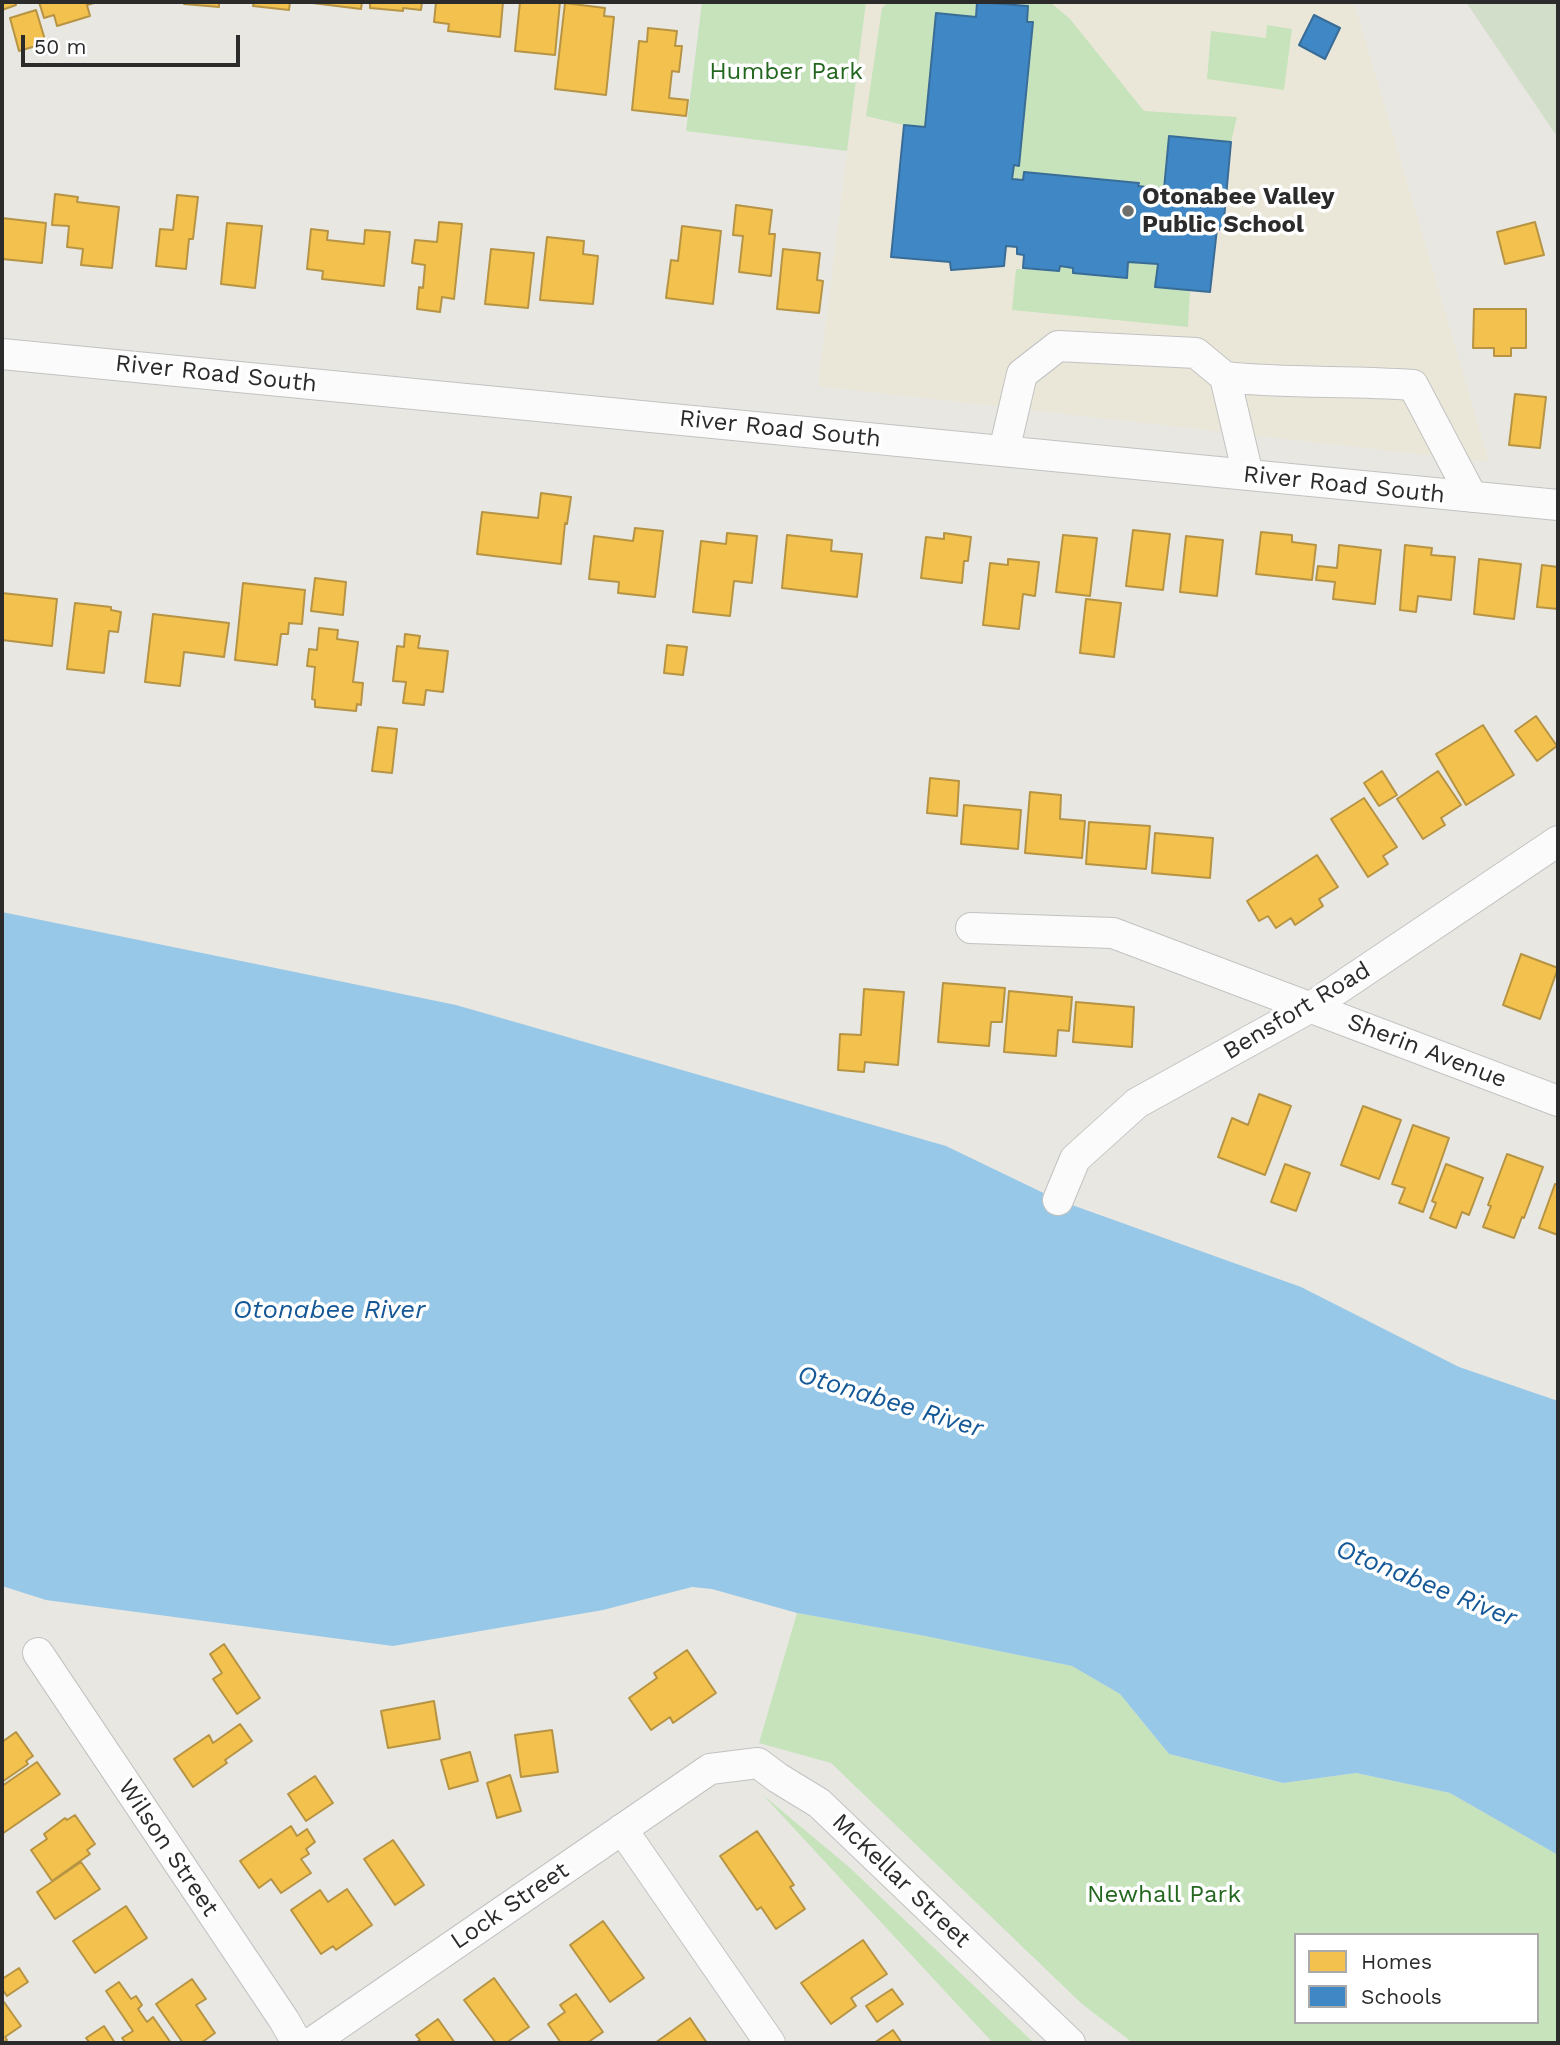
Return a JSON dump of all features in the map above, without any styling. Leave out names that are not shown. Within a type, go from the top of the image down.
[{"type":"street","points":[[1004,452],[1022,374],[1058,346],[1196,353],[1225,377],[1275,382],[1366,381],[1413,385],[1472,497]]},
{"type":"street","name":"River Road South","points":[[2,354],[1558,505]]},
{"type":"street","points":[[1225,377],[1248,475]]},
{"type":"street","name":"Bensfort Road","points":[[1058,1200],[1075,1159],[1137,1103],[1311,1007],[1558,841]]},
{"type":"street","name":"Sherin Avenue","points":[[971,928],[1113,933],[1558,1101]]},
{"type":"street","name":"Wilson Street","points":[[38,1653],[297,2043]]},
{"type":"street","name":"McKellar Street","points":[[710,1769],[758,1763],[819,1803],[1070,2043]]},
{"type":"street","name":"Lock Street","points":[[310,2043],[710,1769]]},
{"type":"street","points":[[622,1829],[770,2043]]},
{"type":"shaded area","name":"Otonabee Valley Public School","points":[[866,2],[1354,2],[1489,462],[818,386]]},
{"type":"green space","name":"Humber Park","points":[[702,2],[866,2],[847,151],[686,131]]},
{"type":"green space","points":[[888,2],[1050,2],[1070,19],[1144,111],[1237,117],[1231,142],[1169,137],[1164,189],[1138,186],[1138,182],[1025,172],[1023,180],[1012,179],[1033,23],[1027,22],[1028,6],[977,3],[976,17],[925,127],[866,116],[882,8]]},
{"type":"green space","points":[[1466,2],[1558,2],[1558,138]]},
{"type":"green space","points":[[1267,25],[1292,29],[1284,90],[1207,79],[1211,31],[1266,38]]},
{"type":"green space","points":[[1128,262],[1158,264],[1156,287],[1190,290],[1188,327],[1012,310],[1016,269],[1059,271],[1060,266],[1127,277]]},
{"type":"green space","name":"Newhall Park","points":[[797,1613],[1072,1666],[1120,1694],[1169,1754],[1282,1783],[1356,1773],[1450,1793],[1558,1855],[1558,2043],[1133,2043],[1082,2004],[831,1763],[759,1743]]},
{"type":"green space","points":[[763,1795],[849,1867],[1034,2043],[993,2043]]},
{"type":"water","name":"Otonabee River","points":[[2,912],[456,1005],[946,1146],[1058,1200],[1301,1287],[1459,1367],[1558,1401],[1558,1855],[1450,1793],[1356,1773],[1283,1783],[1169,1754],[1120,1694],[1072,1666],[797,1613],[712,1589],[692,1587],[603,1610],[393,1646],[46,1600],[2,1586]]},
{"type":"building: Homes","points":[[2,2],[15,2],[16,5],[2,10]]},
{"type":"building: Homes","points":[[39,2],[94,3],[87,5],[90,16],[57,26],[54,15],[44,18]]},
{"type":"building: Homes","points":[[219,2],[219,7],[184,4]]},
{"type":"building: Homes","points":[[254,2],[290,2],[289,10],[253,6]]},
{"type":"building: Homes","points":[[304,2],[362,2],[361,9]]},
{"type":"building: Homes","points":[[370,2],[422,2],[421,10],[403,8],[403,11],[370,8]]},
{"type":"building: Homes","points":[[436,2],[503,2],[500,37],[448,31],[449,24],[434,22]]},
{"type":"building: Homes","points":[[520,2],[560,2],[555,55],[515,51]]},
{"type":"building: Homes","points":[[565,3],[605,8],[604,16],[614,17],[606,95],[555,89]]},
{"type":"building: Homes","points":[[36,10],[46,43],[19,51],[10,18]]},
{"type":"building: Homes","points":[[648,28],[677,31],[675,46],[682,46],[679,72],[672,71],[669,98],[688,100],[686,116],[632,110],[639,41],[647,42]]},
{"type":"building: Homes","points":[[55,194],[78,197],[77,202],[119,207],[112,268],[81,265],[83,249],[67,247],[69,226],[52,225]]},
{"type":"building: Homes","points":[[177,195],[198,197],[186,269],[156,266],[160,229],[173,230]]},
{"type":"building: Homes","points":[[736,205],[772,210],[769,234],[775,234],[771,276],[739,272],[743,236],[733,235]]},
{"type":"building: Homes","points":[[2,218],[46,223],[42,263],[2,259]]},
{"type":"building: Homes","points":[[439,222],[462,224],[454,299],[442,297],[440,312],[417,309],[419,287],[423,288],[425,265],[412,263],[415,240],[437,242]]},
{"type":"building: Homes","points":[[1535,222],[1544,255],[1505,264],[1497,232]]},
{"type":"building: Homes","points":[[227,223],[262,226],[255,288],[221,284]]},
{"type":"building: Homes","points":[[682,226],[721,231],[713,304],[666,298],[671,260],[678,261]]},
{"type":"building: Homes","points":[[311,229],[328,231],[327,240],[364,244],[365,230],[390,232],[384,286],[322,279],[323,271],[307,269]]},
{"type":"building: Homes","points":[[547,237],[584,241],[583,254],[598,256],[593,304],[540,300]]},
{"type":"building: Homes","points":[[491,249],[534,253],[528,308],[485,304]]},
{"type":"building: Homes","points":[[783,249],[820,253],[817,280],[823,281],[819,313],[777,309]]},
{"type":"building: Homes","points":[[1474,309],[1526,309],[1526,348],[1511,348],[1511,356],[1494,356],[1494,348],[1473,348]]},
{"type":"building: Homes","points":[[1515,394],[1546,397],[1540,448],[1509,445]]},
{"type":"building: Homes","points":[[541,493],[571,497],[561,564],[477,554],[482,512],[538,518]]},
{"type":"building: Homes","points":[[635,528],[663,531],[655,597],[618,593],[619,582],[589,579],[594,536],[633,541]]},
{"type":"building: Homes","points":[[1133,530],[1170,534],[1163,590],[1126,586]]},
{"type":"building: Homes","points":[[1261,532],[1292,535],[1292,542],[1316,545],[1312,580],[1256,574]]},
{"type":"building: Homes","points":[[727,533],[757,536],[752,583],[734,581],[730,616],[693,612],[701,541],[726,544]]},
{"type":"building: Homes","points":[[944,533],[971,537],[968,561],[964,561],[962,583],[921,578],[926,537],[944,539]]},
{"type":"building: Homes","points":[[787,535],[832,540],[831,551],[862,554],[857,597],[782,588]]},
{"type":"building: Homes","points":[[1063,535],[1097,538],[1090,596],[1056,592]]},
{"type":"building: Homes","points":[[1186,536],[1223,540],[1217,596],[1180,592]]},
{"type":"building: Homes","points":[[1339,545],[1381,550],[1375,604],[1333,599],[1335,582],[1316,580],[1318,566],[1337,568]]},
{"type":"building: Homes","points":[[1405,545],[1432,548],[1431,555],[1455,557],[1451,600],[1418,596],[1416,612],[1400,610]]},
{"type":"building: Homes","points":[[1008,559],[1039,562],[1035,596],[1023,594],[1019,629],[983,625],[990,563],[1008,565]]},
{"type":"building: Homes","points":[[1479,559],[1521,564],[1514,619],[1474,614]]},
{"type":"building: Homes","points":[[1542,565],[1558,567],[1558,609],[1537,607]]},
{"type":"building: Homes","points":[[315,578],[346,582],[343,615],[311,611]]},
{"type":"building: Homes","points":[[243,583],[305,590],[302,624],[289,623],[288,634],[281,634],[277,665],[235,660]]},
{"type":"building: Homes","points":[[2,593],[57,599],[52,646],[2,640]]},
{"type":"building: Homes","points":[[1086,599],[1121,603],[1114,657],[1080,653]]},
{"type":"building: Homes","points":[[75,603],[111,607],[111,610],[121,612],[118,632],[109,631],[104,673],[67,669]]},
{"type":"building: Homes","points":[[153,614],[229,623],[224,657],[184,652],[180,686],[145,682]]},
{"type":"building: Homes","points":[[319,628],[338,630],[337,639],[358,642],[353,682],[363,683],[361,705],[357,704],[356,711],[315,707],[315,700],[312,699],[315,667],[307,666],[309,649],[317,650]]},
{"type":"building: Homes","points":[[405,634],[420,636],[418,648],[448,651],[443,692],[426,690],[424,705],[403,703],[406,682],[393,681],[397,646],[404,647]]},
{"type":"building: Homes","points":[[667,645],[687,647],[683,675],[664,673]]},
{"type":"building: Homes","points":[[1536,716],[1557,746],[1537,761],[1515,731]]},
{"type":"building: Homes","points":[[1483,725],[1514,775],[1466,805],[1436,754]]},
{"type":"building: Homes","points":[[378,727],[397,729],[392,773],[372,771]]},
{"type":"building: Homes","points":[[1382,771],[1397,795],[1379,806],[1364,783]]},
{"type":"building: Homes","points":[[1438,771],[1461,805],[1441,818],[1445,825],[1423,839],[1397,799]]},
{"type":"building: Homes","points":[[930,778],[959,781],[957,816],[927,813]]},
{"type":"building: Homes","points":[[1030,792],[1061,795],[1060,819],[1085,821],[1082,858],[1025,853]]},
{"type":"building: Homes","points":[[1364,798],[1397,847],[1383,856],[1388,864],[1368,877],[1331,819]]},
{"type":"building: Homes","points":[[964,805],[1021,810],[1018,849],[961,844]]},
{"type":"building: Homes","points":[[1089,822],[1150,826],[1146,869],[1086,864]]},
{"type":"building: Homes","points":[[1155,833],[1213,838],[1210,878],[1152,873]]},
{"type":"building: Homes","points":[[1317,855],[1338,887],[1319,899],[1323,906],[1295,925],[1291,918],[1276,928],[1268,916],[1259,921],[1247,901]]},
{"type":"building: Homes","points":[[1521,954],[1558,968],[1540,1019],[1503,1005]]},
{"type":"building: Homes","points":[[943,983],[1005,988],[1002,1022],[991,1022],[989,1046],[938,1042]]},
{"type":"building: Homes","points":[[864,989],[904,992],[898,1065],[865,1062],[864,1072],[838,1070],[840,1034],[861,1035]]},
{"type":"building: Homes","points":[[1009,991],[1072,997],[1069,1031],[1058,1030],[1056,1056],[1004,1052]]},
{"type":"building: Homes","points":[[1076,1002],[1134,1007],[1132,1047],[1073,1042]]},
{"type":"building: Homes","points":[[1259,1094],[1291,1106],[1265,1175],[1218,1157],[1232,1118],[1248,1125]]},
{"type":"building: Homes","points":[[1363,1106],[1401,1120],[1379,1179],[1341,1165]]},
{"type":"building: Homes","points":[[1413,1125],[1449,1138],[1423,1212],[1399,1203],[1405,1188],[1392,1184]]},
{"type":"building: Homes","points":[[1507,1154],[1543,1167],[1514,1238],[1483,1227],[1491,1206],[1488,1205]]},
{"type":"building: Homes","points":[[1285,1164],[1310,1173],[1296,1211],[1271,1202]]},
{"type":"building: Homes","points":[[1446,1164],[1483,1178],[1469,1215],[1462,1212],[1456,1228],[1430,1218],[1436,1203],[1432,1201]]},
{"type":"building: Homes","points":[[1555,1184],[1558,1185],[1558,1235],[1539,1228]]},
{"type":"building: Homes","points":[[224,1644],[260,1698],[237,1714],[213,1679],[222,1673],[210,1654]]},
{"type":"building: Homes","points":[[687,1650],[716,1693],[673,1723],[670,1717],[651,1730],[629,1698],[657,1678],[654,1673]]},
{"type":"building: Homes","points":[[434,1701],[440,1739],[388,1748],[381,1711]]},
{"type":"building: Homes","points":[[240,1724],[252,1741],[193,1787],[174,1759],[209,1735],[213,1743]]},
{"type":"building: Homes","points":[[552,1730],[558,1772],[521,1777],[515,1735]]},
{"type":"building: Homes","points":[[16,1732],[33,1756],[26,1761],[28,1764],[2,1782],[2,1742]]},
{"type":"building: Homes","points":[[470,1752],[478,1781],[449,1789],[441,1760]]},
{"type":"building: Homes","points":[[37,1762],[60,1794],[2,1834],[2,1786]]},
{"type":"building: Homes","points":[[510,1775],[521,1811],[497,1818],[487,1783]]},
{"type":"building: Homes","points":[[315,1776],[333,1803],[306,1821],[288,1794]]},
{"type":"building: Homes","points":[[75,1815],[95,1844],[87,1850],[90,1854],[52,1881],[31,1850],[47,1839],[44,1834],[65,1818],[67,1820]]},
{"type":"building: Homes","points":[[291,1826],[297,1836],[307,1829],[315,1842],[306,1849],[309,1854],[301,1859],[311,1873],[281,1893],[271,1879],[259,1888],[240,1861]]},
{"type":"building: Homes","points":[[757,1831],[794,1885],[790,1887],[805,1909],[776,1929],[761,1907],[757,1910],[720,1856]]},
{"type":"building: Homes","points":[[393,1840],[424,1885],[395,1905],[364,1859]]},
{"type":"building: Homes","points":[[81,1862],[100,1889],[55,1919],[37,1892]]},
{"type":"building: Homes","points":[[347,1889],[372,1925],[336,1950],[333,1946],[321,1954],[291,1910],[320,1890],[328,1902]]},
{"type":"building: Homes","points":[[126,1906],[147,1938],[95,1973],[73,1941]]},
{"type":"building: Homes","points":[[603,1921],[644,1978],[610,2002],[570,1945]]},
{"type":"building: Homes","points":[[863,1940],[887,1974],[851,1998],[856,2006],[831,2024],[801,1983]]},
{"type":"building: Homes","points":[[19,1968],[28,1982],[7,1996],[2,1989],[2,1979]]},
{"type":"building: Homes","points":[[494,1978],[529,2027],[506,2043],[496,2043],[464,2000]]},
{"type":"building: Homes","points":[[192,1979],[206,1999],[196,2005],[215,2033],[201,2043],[183,2043],[156,2004]]},
{"type":"building: Homes","points":[[119,1982],[131,1999],[136,1996],[142,2005],[138,2009],[147,2022],[153,2017],[171,2043],[126,2043],[122,2038],[133,2031],[106,1991]]},
{"type":"building: Homes","points":[[892,1989],[903,2004],[877,2022],[866,2006]]},
{"type":"building: Homes","points":[[576,1994],[603,2032],[587,2043],[561,2043],[548,2024],[565,2012],[560,2005]]},
{"type":"building: Homes","points":[[4,2002],[21,2026],[5,2037],[7,2040],[2,2043],[2,2004]]},
{"type":"building: Homes","points":[[690,2018],[707,2043],[655,2043]]},
{"type":"building: Homes","points":[[438,2019],[455,2043],[415,2043],[420,2040],[416,2035]]},
{"type":"building: Homes","points":[[104,2026],[115,2043],[90,2043],[86,2038]]},
{"type":"building: Homes","points":[[893,2030],[902,2043],[874,2043]]},
{"type":"building: Schools","points":[[977,2],[1028,6],[1027,22],[1033,22],[1019,166],[1014,165],[1012,179],[1023,180],[1024,172],[1139,183],[1138,186],[1164,189],[1169,136],[1231,142],[1223,230],[1217,229],[1210,292],[1155,287],[1158,264],[1128,262],[1127,278],[1073,273],[1073,268],[1060,266],[1059,271],[1023,268],[1024,255],[1017,254],[1017,247],[1006,246],[1004,266],[951,270],[950,262],[891,257],[904,125],[925,127],[936,13],[976,17]]},
{"type":"building: Schools","points":[[1314,15],[1340,28],[1325,59],[1299,45]]},
{"type":"place","name":"Otonabee Valley Public School","points":[[1128,211]]}]
